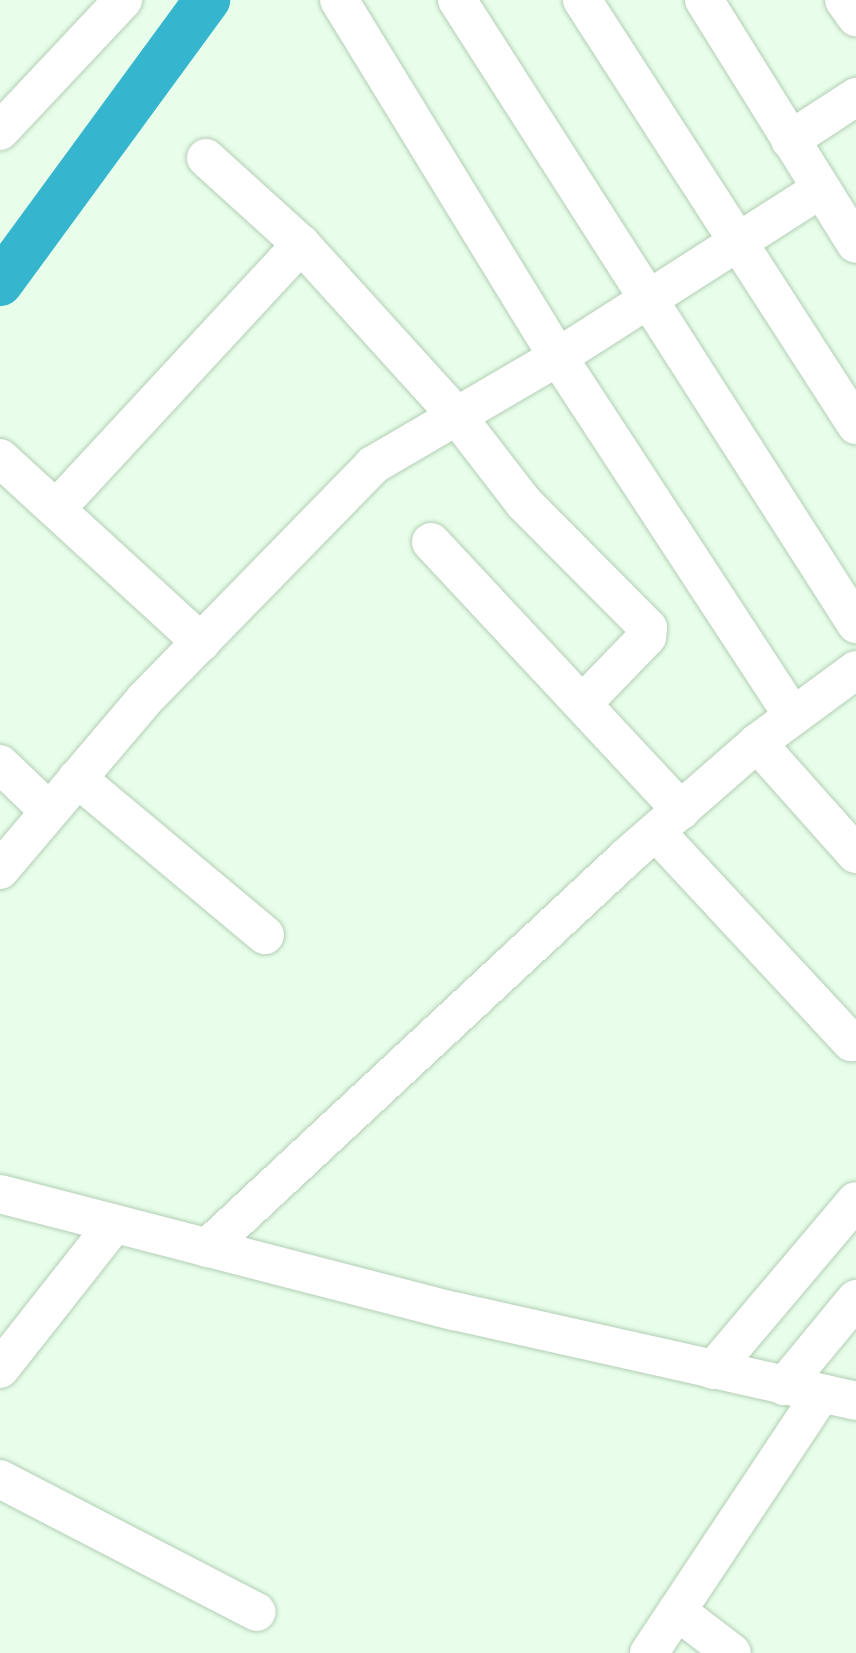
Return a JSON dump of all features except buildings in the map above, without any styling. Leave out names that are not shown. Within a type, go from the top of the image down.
[{"type":"street","points":[[0,131],[123,0]]},
{"type":"street","points":[[339,0],[558,357],[792,715]]},
{"type":"street","points":[[457,0],[651,298],[856,624]]},
{"type":"street","points":[[582,0],[740,240],[856,425]]},
{"type":"street","points":[[704,0],[856,244]]},
{"type":"street","points":[[844,0],[856,17]]},
{"type":"street","points":[[790,140],[856,97]]},
{"type":"street","points":[[206,158],[301,244],[456,415],[524,503],[648,628],[647,637],[585,701]]},
{"type":"street","points":[[0,870],[78,778],[201,642],[373,466],[558,357],[821,189]]},
{"type":"street","points":[[55,509],[301,244]]},
{"type":"street","points":[[0,458],[201,642]]},
{"type":"street","points":[[431,542],[585,701],[669,821],[851,1042]]},
{"type":"street","points":[[207,1248],[669,821],[757,743],[856,670]]},
{"type":"street","points":[[757,743],[856,854]]},
{"type":"street","points":[[0,764],[49,811]]},
{"type":"street","points":[[78,778],[265,935]]},
{"type":"street","points":[[0,1194],[207,1248],[713,1370],[847,1399],[677,1611],[649,1653]]},
{"type":"street","points":[[713,1370],[856,1201]]},
{"type":"street","points":[[0,1369],[114,1224]]},
{"type":"street","points":[[784,1386],[856,1299]]},
{"type":"street","points":[[0,1479],[257,1612]]},
{"type":"street","points":[[677,1611],[732,1653]]},
{"type":"waterway","points":[[0,283],[207,0]]}]
